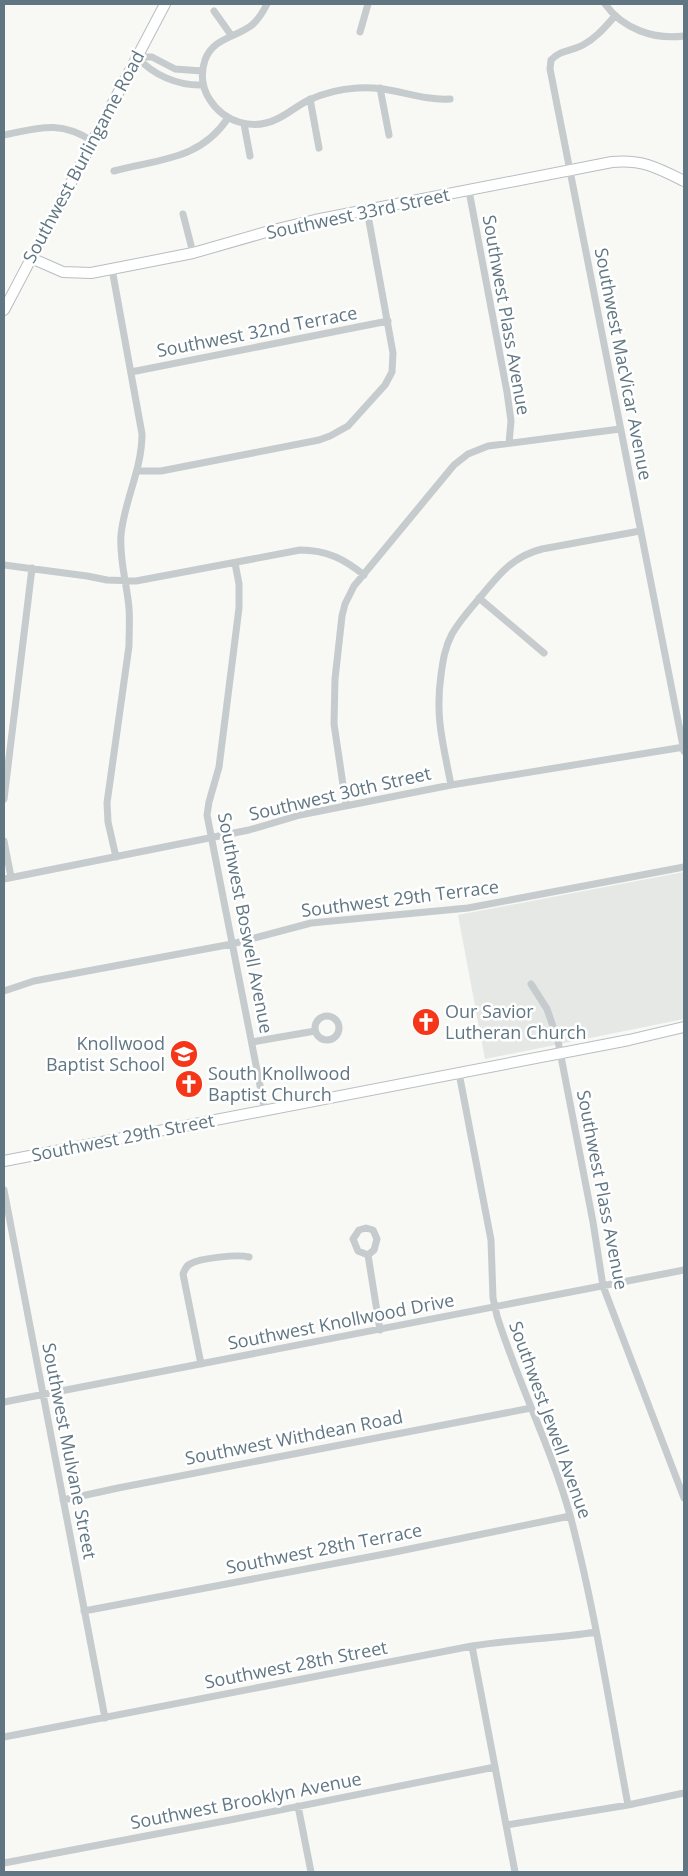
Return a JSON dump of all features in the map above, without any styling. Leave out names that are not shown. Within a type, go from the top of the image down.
[{"type":"main road","name":"Southwest Burlingame Road","points":[[4,310],[165,4]]},
{"type":"main road","name":"Southwest 33rd Street","points":[[31,258],[54,269],[70,273],[92,273],[193,254],[273,230],[612,162],[637,161],[655,167],[684,182]]},
{"type":"main road","name":"Southwest 29th Street","points":[[4,1161],[560,1054],[684,1028]]},
{"type":"street","points":[[267,4],[262,14],[253,24],[219,42],[206,56],[202,71],[203,85],[212,103],[228,118],[244,124],[254,125],[269,122],[310,100],[338,90],[356,88],[380,88],[402,91],[430,100],[450,100]]},
{"type":"street","points":[[360,32],[368,4]]},
{"type":"street","points":[[605,4],[615,16],[636,29],[671,37],[684,36]]},
{"type":"street","points":[[214,11],[230,35]]},
{"type":"street","name":"Southwest MacVicar Avenue","points":[[615,16],[591,41],[559,52],[551,60],[550,69],[684,749]]},
{"type":"street","points":[[137,57],[152,57],[175,68],[202,71]]},
{"type":"street","points":[[137,57],[146,68],[173,81],[182,84],[203,85]]},
{"type":"street","points":[[380,88],[389,135]]},
{"type":"street","points":[[310,100],[319,148]]},
{"type":"street","points":[[114,171],[186,154],[212,137],[228,118]]},
{"type":"street","points":[[244,124],[250,156]]},
{"type":"street","points":[[4,135],[51,127],[67,128],[92,141]]},
{"type":"street","name":"Southwest Plass Avenue","points":[[469,191],[507,392],[511,421],[509,443]]},
{"type":"street","points":[[137,471],[161,471],[319,440],[348,426],[371,402],[390,377],[394,353],[367,210]]},
{"type":"street","points":[[183,214],[193,254]]},
{"type":"street","points":[[112,269],[142,434],[141,458],[124,514],[121,537],[121,553],[129,607],[129,646],[107,804],[108,822],[116,857]]},
{"type":"street","name":"Southwest 32nd Terrace","points":[[131,372],[388,321]]},
{"type":"street","points":[[346,805],[334,724],[335,678],[345,604],[354,586],[454,466],[468,454],[481,448],[509,443],[620,429]]},
{"type":"street","points":[[451,785],[439,724],[438,695],[446,647],[453,632],[500,573],[515,560],[542,549],[640,531]]},
{"type":"street","points":[[4,565],[125,582],[147,580],[310,550],[334,555],[348,562],[364,575]]},
{"type":"street","name":"Southwest Boswell Avenue","points":[[235,563],[239,584],[239,608],[219,767],[208,809],[208,821],[265,1111]]},
{"type":"street","points":[[4,799],[32,568]]},
{"type":"street","points":[[479,598],[544,654]]},
{"type":"street","name":"Southwest 30th Street","points":[[7,878],[249,830],[300,815],[346,805],[451,785],[684,749]]},
{"type":"street","points":[[4,841],[7,878]]},
{"type":"street","name":"Southwest 29th Terrace","points":[[4,991],[34,982],[232,944],[312,923],[468,908],[684,866]]},
{"type":"street","name":"Southwest Plass Avenue","points":[[531,984],[550,1016],[560,1054],[593,1222],[603,1286],[684,1498]]},
{"type":"street","points":[[252,1042],[315,1031]]},
{"type":"street","name":"Southwest Jewell Avenue","points":[[459,1073],[492,1240],[491,1262],[494,1308],[570,1516],[596,1632],[628,1805]]},
{"type":"street","name":"Southwest Mulvane Street","points":[[4,1190],[105,1718]]},
{"type":"street","points":[[201,1364],[183,1274],[185,1269],[193,1262],[239,1254],[249,1257]]},
{"type":"street","points":[[368,1255],[380,1330]]},
{"type":"street","name":"Southwest Knollwood Drive","points":[[4,1402],[684,1270]]},
{"type":"street","name":"Southwest Withdean Road","points":[[63,1500],[531,1408]]},
{"type":"street","name":"Southwest 28th Terrace","points":[[84,1611],[570,1516]]},
{"type":"street","name":"Southwest 28th Street","points":[[4,1737],[472,1646],[515,1639],[560,1638],[596,1632]]},
{"type":"street","points":[[472,1646],[515,1872]]},
{"type":"street","name":"Southwest Brooklyn Avenue","points":[[4,1863],[495,1767]]},
{"type":"street","points":[[506,1825],[628,1805],[684,1793]]},
{"type":"street","points":[[298,1806],[311,1872]]},
{"type":"shaded area","points":[[684,872],[684,1019],[485,1059],[458,915]]},
{"type":"place","name":"Our Savior Lutheran Church","points":[[426,1022]]},
{"type":"place","name":"Knollwood Baptist School","points":[[184,1054]]},
{"type":"place","name":"South Knollwood Baptist Church","points":[[189,1084]]}]
